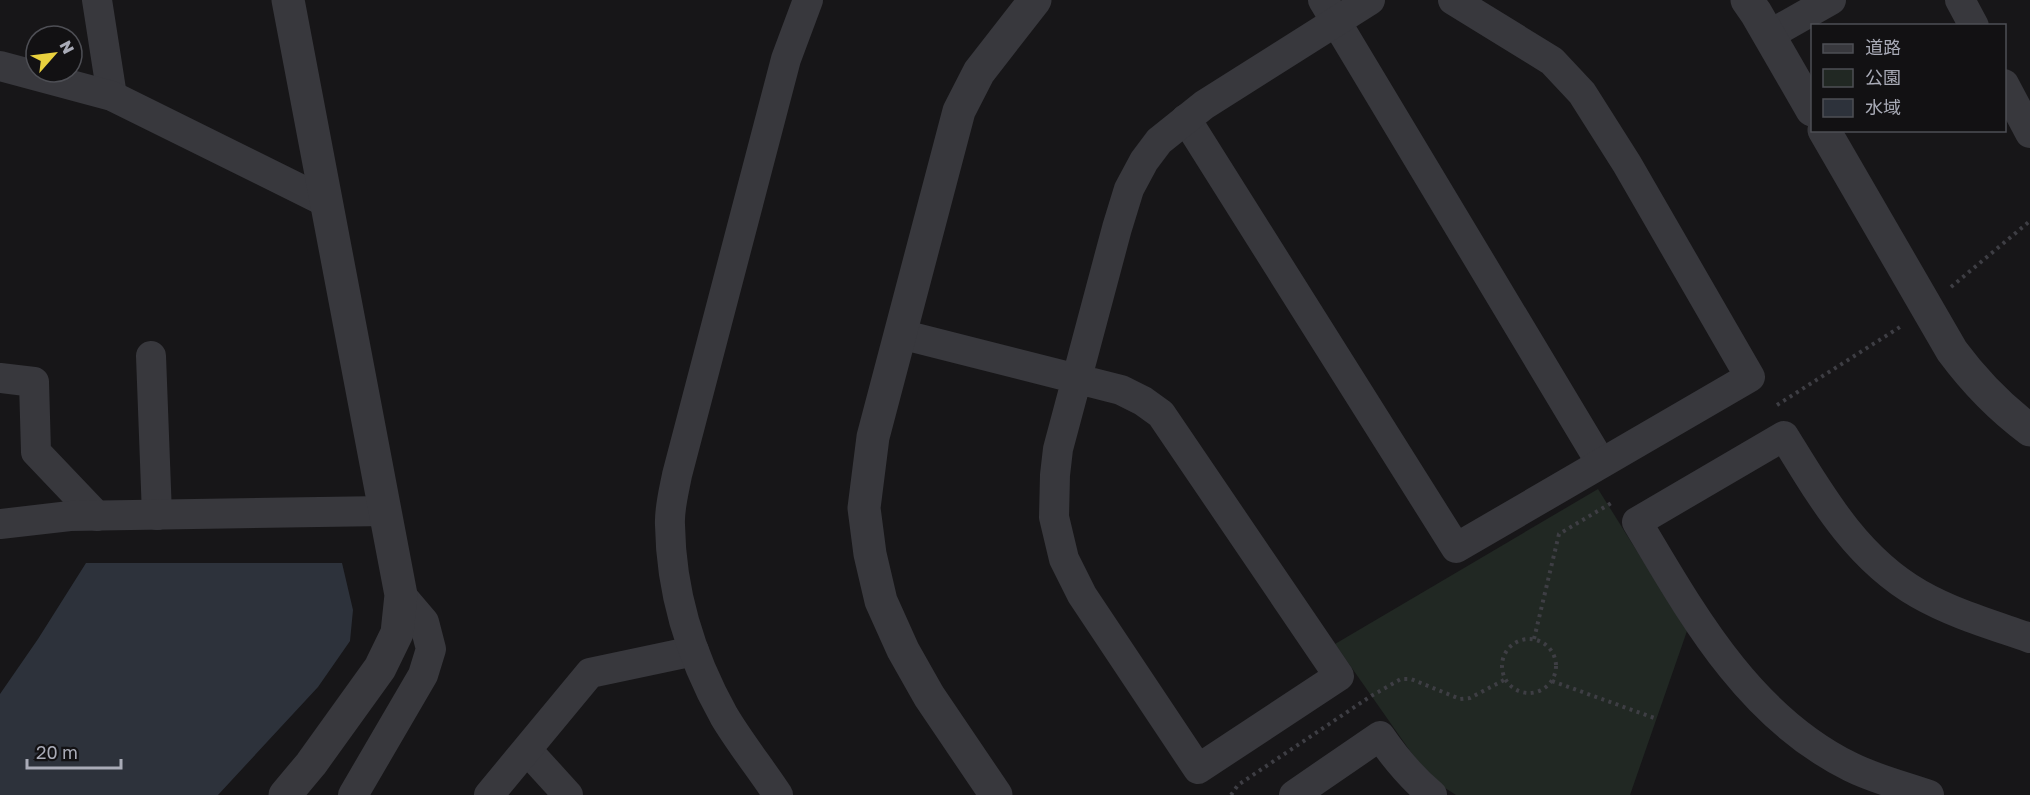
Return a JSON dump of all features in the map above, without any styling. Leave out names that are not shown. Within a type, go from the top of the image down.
[{"type":"street","points":[[97,0],[112,96]]},
{"type":"street","points":[[285,795],[311,764],[380,668],[397,633],[400,595],[288,0]]},
{"type":"street","points":[[778,795],[725,717],[702,672],[684,625],[669,523],[677,476],[786,59],[808,0]]},
{"type":"street","points":[[996,795],[929,696],[903,650],[881,601],[870,554],[864,508],[873,437],[959,111],[979,72],[1034,0]]},
{"type":"street","points":[[900,334],[1076,379],[1121,390],[1143,401],[1161,414],[1339,676],[1198,769],[1082,595],[1064,559],[1054,516],[1055,475],[1058,449],[1076,379],[1129,189],[1144,162],[1159,141],[1330,10],[1370,0]]},
{"type":"street","points":[[1186,119],[1456,548],[1750,377],[1627,164],[1582,93],[1552,61],[1453,0]]},
{"type":"street","points":[[1747,0],[1811,108]]},
{"type":"street","points":[[1769,35],[1831,0]]},
{"type":"street","points":[[1960,0],[1973,24]]},
{"type":"street","points":[[1330,10],[1602,463]]},
{"type":"street","points":[[0,66],[112,96],[326,202]]},
{"type":"street","points":[[2006,88],[2030,133]]},
{"type":"street","points":[[1825,132],[1952,351],[1975,382],[2005,412],[2030,430]]},
{"type":"street","points":[[151,356],[157,515]]},
{"type":"street","points":[[0,378],[34,382],[36,452],[97,516]]},
{"type":"street","points":[[1929,795],[1852,768],[1818,748],[1786,723],[1748,688],[1697,622],[1637,522],[1784,436],[1848,534],[1883,568],[1919,594],[1959,613],[2030,638]]},
{"type":"street","points":[[0,524],[70,516],[385,511]]},
{"type":"street","points":[[353,795],[423,675],[431,649],[424,622],[400,595]]},
{"type":"street","points":[[489,795],[590,673],[694,651]]},
{"type":"street","points":[[1293,795],[1380,736],[1413,778],[1432,795]]},
{"type":"street","points":[[527,750],[568,795]]},
{"type":"path","points":[[1950,288],[2030,221]]},
{"type":"path","points":[[1534,639],[1559,534],[1608,505]]},
{"type":"path","points":[[1534,639],[1543,642],[1555,656],[1556,673],[1552,681],[1539,692],[1531,694],[1514,689],[1506,679],[1502,666],[1504,657],[1508,648],[1516,642],[1534,639]]},
{"type":"path","points":[[1231,795],[1238,785],[1371,696],[1401,679],[1411,679],[1460,699],[1470,699],[1506,679]]},
{"type":"path","points":[[1552,681],[1657,719]]},
{"type":"green space","points":[[1598,489],[1687,631],[1630,795],[1456,795],[1445,788],[1415,758],[1335,644]]},
{"type":"water","points":[[86,563],[342,563],[353,610],[350,641],[318,687],[218,795],[0,795],[0,694]]}]
